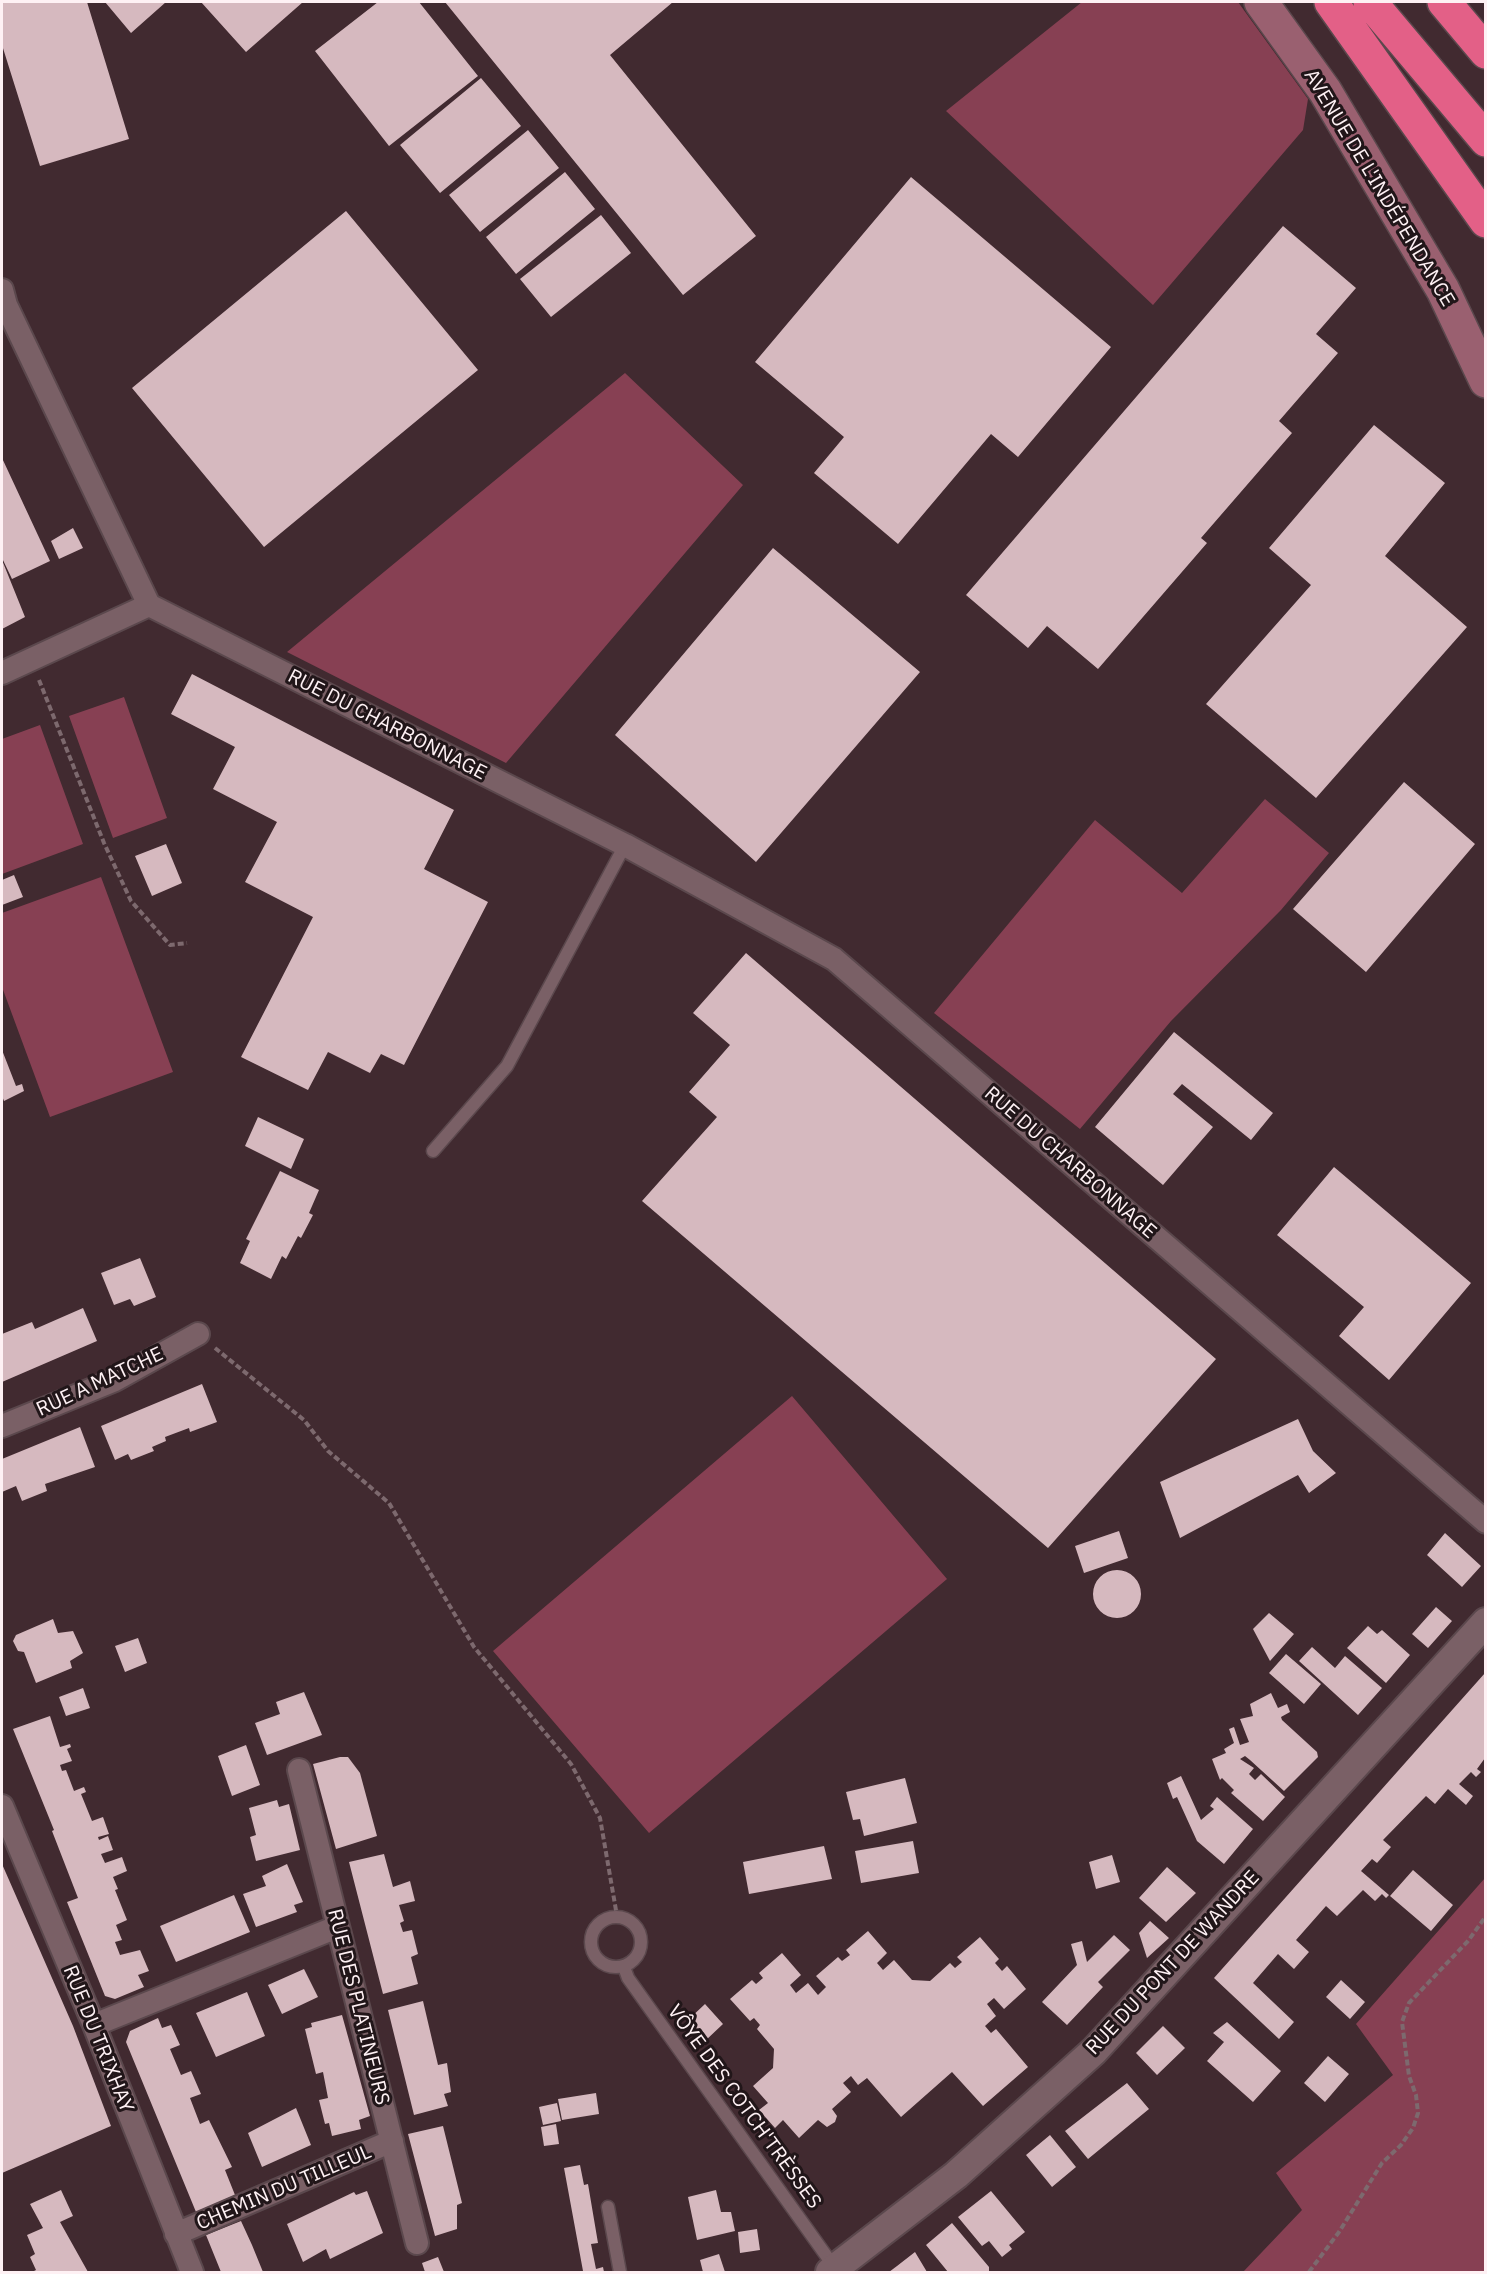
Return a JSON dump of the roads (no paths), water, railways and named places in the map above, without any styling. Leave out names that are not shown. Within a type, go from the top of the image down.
[{"type":"highway","points":[[1331,2],[1485,221]]},
{"type":"highway","points":[[1370,2],[1485,141]]},
{"type":"highway","points":[[1444,2],[1485,52]]},
{"type":"main road","name":"AVENUE DE L'INDÉPENDANCE","points":[[1261,2],[1325,91],[1443,290],[1485,381]]},
{"type":"street","points":[[2,290],[149,605],[2,673]]},
{"type":"street","name":"RUE DU CHARBONNAGE","points":[[149,605],[625,845],[834,959],[1485,1522]]},
{"type":"street","name":"RUE A MATCHE","points":[[2,1426],[115,1380],[198,1334]]},
{"type":"street","name":"RUE DU PONT DE WANDRE","points":[[833,2271],[956,2175],[1094,2051],[1485,1622]]},
{"type":"street","name":"RUE DES PLATINEURS","points":[[299,1770],[417,2243]]},
{"type":"street","name":"RUE DU TRIXHAY","points":[[2,1806],[94,2025],[192,2272]]},
{"type":"street","points":[[94,2025],[337,1927]]},
{"type":"street","name":"CHEMIN DU TILLEUL","points":[[176,2234],[392,2141]]},
{"type":"lane","points":[[433,1151],[507,1066],[625,845]]},
{"type":"lane","points":[[617,1916],[629,1920],[638,1928],[642,1943],[637,1958],[624,1967],[609,1968],[596,1960],[590,1946],[592,1931],[603,1920],[617,1916]]},
{"type":"lane","name":"VÔYE DES COTCH'TRÈSSES","points":[[624,1967],[628,1978],[833,2271]]},
{"type":"lane","points":[[608,2207],[620,2272]]}]
